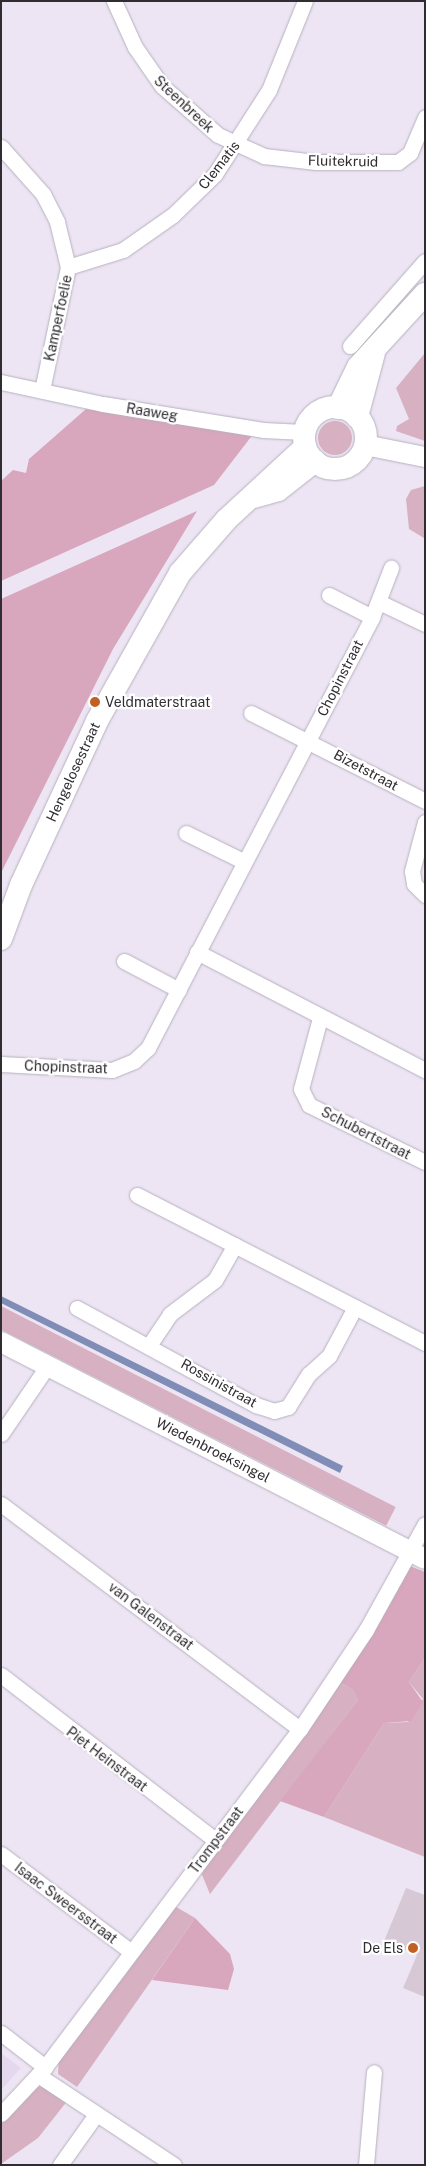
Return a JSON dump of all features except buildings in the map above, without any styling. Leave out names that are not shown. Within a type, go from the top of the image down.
[{"type":"main road","points":[[347,412],[358,367],[374,352],[425,294]]},
{"type":"main road","points":[[318,412],[347,412],[364,430],[365,445],[356,460],[342,468],[330,468],[308,447],[318,412]]},
{"type":"main road","name":"Hengelosestraat","points":[[1,939],[21,885],[97,721],[158,609],[204,542],[253,498],[278,490],[308,447]]},
{"type":"street","name":"Steenbreek","points":[[114,1],[135,47],[162,86],[202,122],[236,145]]},
{"type":"street","name":"Clematis","points":[[68,267],[123,250],[173,215],[215,174],[236,145],[269,90],[305,1]]},
{"type":"street","name":"Fluitekruid","points":[[236,145],[285,160],[398,162],[410,153],[425,117]]},
{"type":"street","name":"Kamperfoelie","points":[[1,147],[43,194],[57,222],[68,267],[42,390]]},
{"type":"street","points":[[350,346],[425,261]]},
{"type":"street","points":[[370,324],[369,338],[374,352]]},
{"type":"street","name":"Raaweg","points":[[1,382],[263,430],[308,447]]},
{"type":"street","points":[[365,445],[425,457]]},
{"type":"street","name":"Chopinstraat","points":[[1,1064],[112,1070],[134,1061],[148,1048],[180,990],[243,861],[372,617],[391,568]]},
{"type":"street","points":[[329,596],[372,617]]},
{"type":"street","points":[[379,602],[425,624]]},
{"type":"street","points":[[251,713],[308,739]]},
{"type":"street","name":"Bizetstraat","points":[[308,739],[425,801]]},
{"type":"street","points":[[425,822],[412,871],[414,884],[425,895]]},
{"type":"street","points":[[186,833],[243,861]]},
{"type":"street","points":[[197,952],[320,1018],[425,1070]]},
{"type":"street","points":[[124,961],[180,990]]},
{"type":"street","name":"Schubertstraat","points":[[320,1018],[301,1089],[309,1105],[424,1159]]},
{"type":"street","points":[[137,1195],[425,1343]]},
{"type":"street","points":[[150,1344],[170,1314],[215,1280],[235,1245]]},
{"type":"street","name":"Rossinistraat","points":[[78,1308],[150,1344],[256,1405],[274,1410],[288,1407],[309,1374],[329,1356],[355,1307]]},
{"type":"street","name":"Wiedenbroeksingel","points":[[1,1342],[417,1555]]},
{"type":"street","points":[[1,1434],[48,1365]]},
{"type":"street","name":"van Galenstraat","points":[[1,1504],[300,1729]]},
{"type":"street","name":"Trompstraat","points":[[1,2114],[42,2071],[130,1951],[300,1729],[417,1555],[425,1524]]},
{"type":"street","name":"Piet Heinstraat","points":[[1,1675],[215,1840]]},
{"type":"street","name":"Isaac Sweersstraat","points":[[1,1854],[130,1951]]},
{"type":"street","points":[[1,2033],[95,2116],[174,2165]]},
{"type":"street","points":[[366,2165],[374,2072]]},
{"type":"street","points":[[60,2165],[95,2116]]},
{"type":"shaded area","points":[[425,353],[425,441],[396,431],[397,426],[409,419],[396,388]]},
{"type":"shaded area","points":[[86,409],[254,433],[214,485],[1,581],[1,481],[13,470],[26,473],[29,459]]},
{"type":"shaded area","points":[[335,421],[342,422],[347,426],[351,431],[351,445],[347,450],[342,454],[335,455],[328,454],[323,450],[319,445],[318,438],[319,431],[323,426],[328,422]]},
{"type":"shaded area","points":[[425,486],[424,538],[409,529],[406,499],[411,490]]},
{"type":"shaded area","points":[[197,511],[113,649],[1,873],[1,599]]},
{"type":"shaded area","points":[[1,1306],[396,1507],[386,1526],[1,1330]]},
{"type":"shaded area","points":[[410,1566],[425,1572],[425,1658],[409,1682],[423,1702],[411,1721],[384,1723],[324,1817],[280,1801],[358,1700],[352,1689],[339,1682]]},
{"type":"shaded area","points":[[425,1658],[425,1857],[324,1817],[384,1723],[408,1722],[423,1699],[409,1682]]},
{"type":"shaded area","points":[[339,1682],[352,1689],[358,1700],[210,1894],[200,1870]]},
{"type":"shaded area","points":[[173,1905],[195,1918],[77,2087],[58,2074],[59,2053]]},
{"type":"shaded area","points":[[195,1918],[230,1954],[234,1969],[228,1990],[152,1980]]},
{"type":"shaded area","points":[[1,2053],[21,2068],[1,2090]]},
{"type":"shaded area","points":[[41,2086],[68,2100],[38,2138],[1,2164],[1,2122],[30,2090]]},
{"type":"water","points":[[1,1296],[343,1466],[340,1473],[1,1303]]},
{"type":"place","name":"Veldmaterstraat","points":[[95,702]]},
{"type":"place","name":"De Els","points":[[413,1948]]}]
